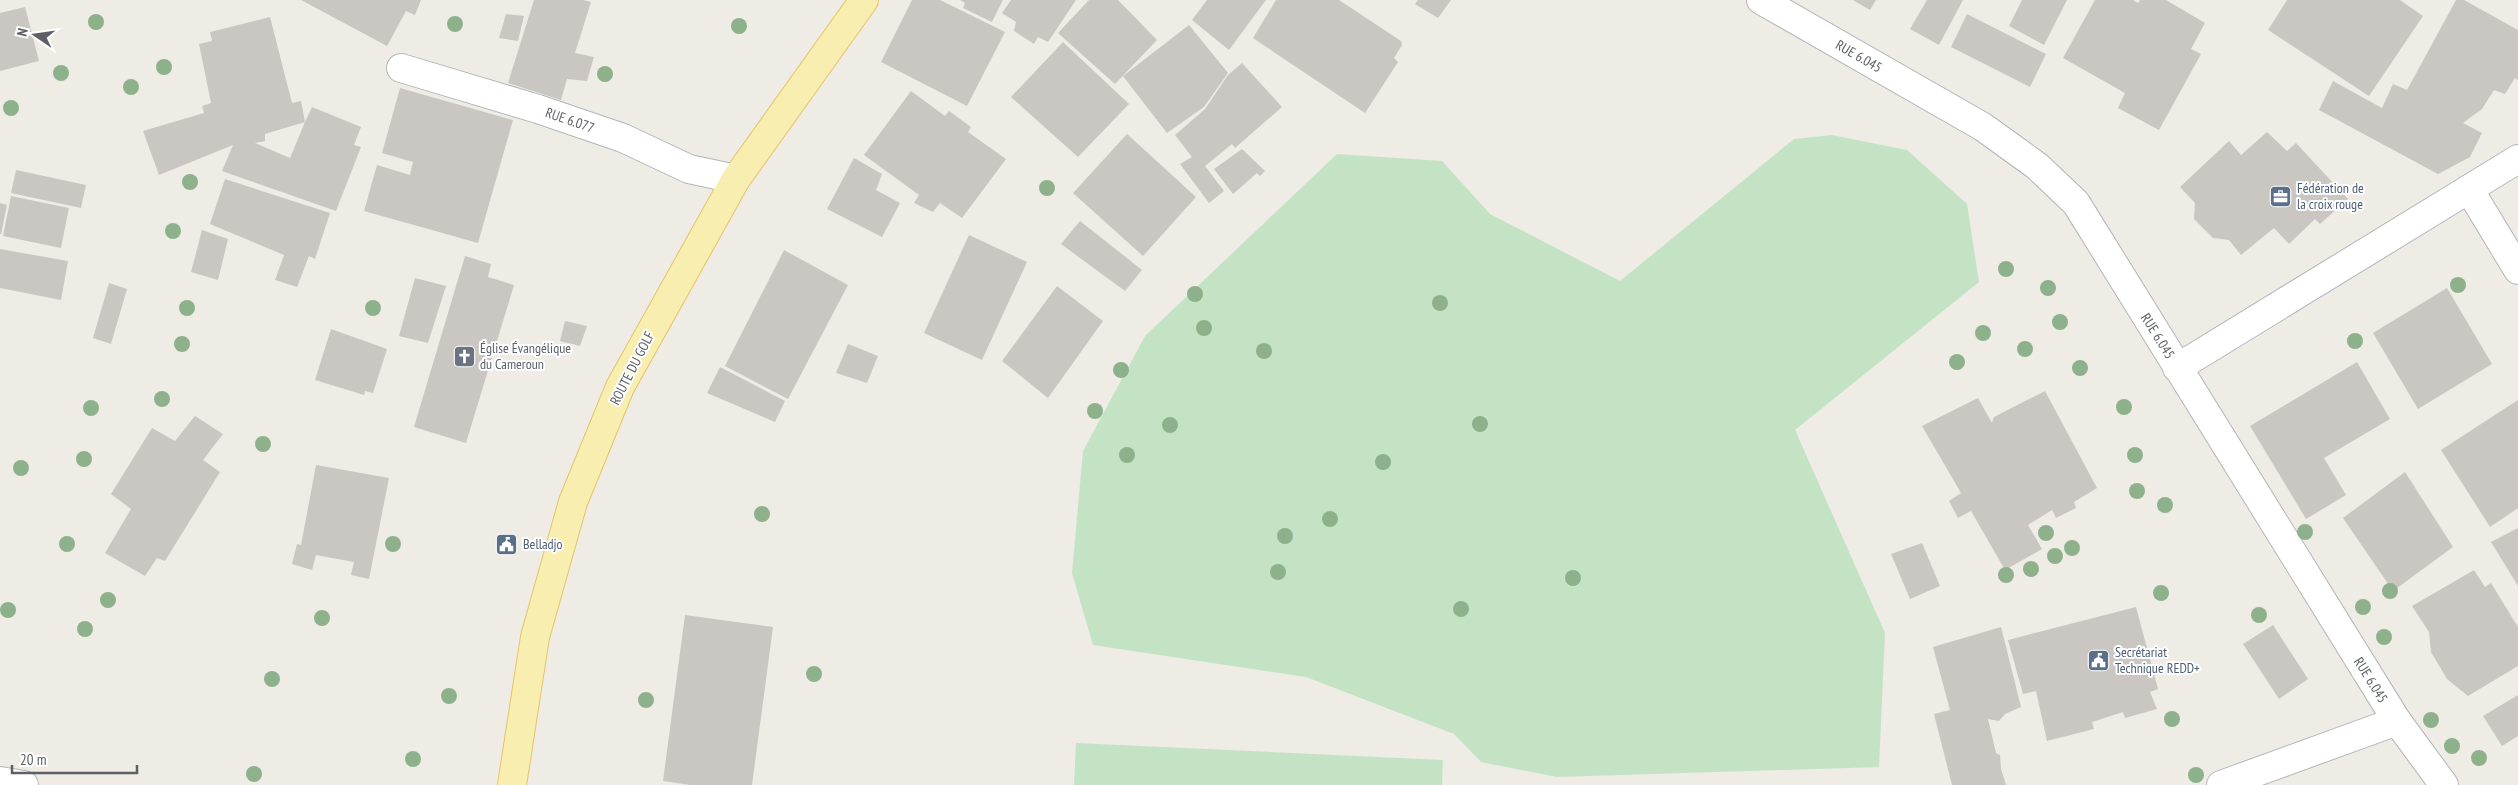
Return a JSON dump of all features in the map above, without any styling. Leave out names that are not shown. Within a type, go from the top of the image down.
[{"type":"main road","name":"ROUTE DU GOLF","points":[[516,785],[535,637],[573,502],[620,388],[736,179],[864,0]]},
{"type":"street","name":"RUE 6.045","points":[[1761,0],[1982,127],[2038,166],[2076,203],[2397,721],[2444,785]]},
{"type":"street","name":"RUE 6.077","points":[[401,68],[538,109],[623,138],[689,169],[736,179]]},
{"type":"street","points":[[2177,368],[2518,159]]},
{"type":"street","points":[[2469,189],[2518,270]]},
{"type":"street","points":[[2221,785],[2397,721]]},
{"type":"street","points":[[0,781],[24,785]]},
{"type":"green space","points":[[1832,135],[1907,150],[1967,204],[1979,282],[1795,430],[1885,633],[1879,767],[1557,777],[1481,762],[1454,734],[1306,677],[1093,645],[1072,573],[1083,451],[1145,336],[1337,154],[1442,161],[1490,214],[1620,281],[1794,139]]},
{"type":"green space","points":[[1076,743],[1443,760],[1442,785],[1074,785]]},
{"type":"building","points":[[301,0],[421,0],[415,15],[406,11],[387,46]]},
{"type":"building","points":[[534,0],[583,0],[591,2],[575,53],[594,57],[587,81],[567,79],[561,100],[508,83]]},
{"type":"building","points":[[912,0],[940,0],[1005,32],[967,106],[881,62]]},
{"type":"building","points":[[960,0],[1003,0],[992,22],[963,8],[965,3]]},
{"type":"building","points":[[1011,0],[1076,0],[1048,42],[1038,37],[1034,44],[1014,31],[1016,22],[1002,13]]},
{"type":"building","points":[[1089,0],[1118,0],[1157,40],[1115,84],[1058,33]]},
{"type":"building","points":[[1207,0],[1266,0],[1229,50],[1192,20]]},
{"type":"building","points":[[1276,0],[1339,0],[1401,41],[1402,45],[1394,58],[1398,62],[1365,113],[1253,38]]},
{"type":"building","points":[[1418,0],[1451,0],[1438,18],[1415,4]]},
{"type":"building","points":[[1853,0],[1876,0],[1870,10]]},
{"type":"building","points":[[1927,0],[1963,0],[1939,45],[1910,29]]},
{"type":"building","points":[[2022,0],[2067,0],[2044,45],[2009,26]]},
{"type":"building","points":[[2095,0],[2133,0],[2138,3],[2140,0],[2166,0],[2205,23],[2191,49],[2201,54],[2159,130],[2118,108],[2125,93],[2063,58]]},
{"type":"building","points":[[2287,0],[2400,0],[2423,16],[2369,96],[2268,30]]},
{"type":"building","points":[[2456,0],[2464,0],[2518,30],[2518,80],[2515,78],[2505,94],[2494,90],[2482,109],[2463,123],[2482,133],[2470,157],[2438,174],[2319,110],[2333,81],[2382,108],[2393,84],[2407,90]]},
{"type":"building","points":[[25,7],[39,61],[0,71],[0,13]]},
{"type":"building","points":[[506,14],[524,16],[518,41],[499,38]]},
{"type":"building","points":[[1967,14],[2046,54],[2030,87],[1951,47]]},
{"type":"building","points":[[270,17],[292,103],[301,101],[305,122],[312,107],[361,127],[354,145],[361,147],[336,211],[222,171],[233,145],[159,175],[143,131],[204,113],[202,106],[211,103],[199,44],[212,41],[210,32]],"holes":[[[305,122],[290,158],[255,143],[265,141],[265,134]]]},
{"type":"building","points":[[1189,25],[1228,73],[1204,107],[1167,133],[1123,76]]},
{"type":"building","points":[[1063,42],[1129,104],[1078,157],[1011,97]]},
{"type":"building","points":[[1242,63],[1282,107],[1235,148],[1232,144],[1205,166],[1224,191],[1209,203],[1180,164],[1192,157],[1175,135],[1205,109],[1228,75]]},
{"type":"building","points":[[400,88],[513,120],[478,243],[364,211],[377,165],[410,175],[413,162],[382,153]]},
{"type":"building","points":[[911,91],[945,116],[949,111],[971,127],[968,132],[1006,159],[962,218],[940,203],[933,212],[914,203],[919,195],[864,155]]},
{"type":"building","points":[[2267,132],[2287,151],[2296,143],[2348,199],[2320,224],[2315,219],[2289,244],[2274,228],[2241,255],[2229,240],[2213,238],[2194,219],[2195,203],[2180,187],[2229,141],[2241,155]]},
{"type":"building","points":[[1127,134],[1196,197],[1143,256],[1073,193]]},
{"type":"building","points":[[1242,149],[1265,171],[1260,176],[1257,173],[1233,194],[1214,169]]},
{"type":"building","points":[[854,158],[882,174],[876,190],[900,203],[882,237],[827,209]]},
{"type":"building","points":[[16,170],[86,185],[81,208],[11,193]]},
{"type":"building","points":[[225,179],[330,213],[315,259],[309,256],[297,287],[275,280],[284,255],[210,224]]},
{"type":"building","points":[[11,196],[69,208],[61,248],[3,236]]},
{"type":"building","points":[[0,203],[7,205],[1,234],[0,234]]},
{"type":"building","points":[[1080,221],[1142,270],[1125,291],[1061,244]]},
{"type":"building","points":[[202,230],[228,239],[218,280],[191,272]]},
{"type":"building","points":[[969,235],[1027,262],[982,360],[924,333]]},
{"type":"building","points":[[0,249],[68,261],[61,300],[0,288]]},
{"type":"building","points":[[784,250],[848,285],[788,399],[725,366]]},
{"type":"building","name":"Église Évangélique du Cameroun","points":[[465,256],[491,264],[488,277],[514,285],[466,443],[414,427]]},
{"type":"building","points":[[415,278],[446,286],[428,343],[399,336]]},
{"type":"building","points":[[109,283],[127,289],[111,344],[93,338]]},
{"type":"building","points":[[1057,286],[1103,321],[1048,398],[1002,361]]},
{"type":"building","points":[[2447,288],[2492,364],[2418,409],[2373,333]]},
{"type":"building","points":[[565,321],[587,326],[580,346],[560,341]]},
{"type":"building","points":[[331,329],[387,349],[373,393],[365,391],[364,395],[315,380]]},
{"type":"building","points":[[848,344],[878,356],[867,383],[836,373]]},
{"type":"building","points":[[2357,362],[2390,419],[2324,458],[2346,495],[2306,519],[2250,426]]},
{"type":"building","points":[[720,367],[785,401],[775,422],[707,393]]},
{"type":"building","points":[[2045,391],[2097,488],[2074,502],[2076,508],[2056,518],[2052,510],[2028,525],[2042,549],[2005,570],[1971,511],[1958,518],[1949,501],[1961,493],[1922,426],[1978,398],[1992,423],[1994,417]]},
{"type":"building","points":[[2518,400],[2518,508],[2490,527],[2441,450]]},
{"type":"building","points":[[195,416],[223,434],[203,460],[220,472],[165,561],[157,558],[145,576],[105,553],[131,509],[111,494],[152,428],[175,441]]},
{"type":"building","points":[[316,465],[389,478],[369,579],[351,575],[354,562],[316,555],[312,570],[292,564],[297,544],[301,545]]},
{"type":"building","points":[[2405,472],[2453,547],[2393,591],[2343,518]]},
{"type":"building","points":[[2518,528],[2518,586],[2491,542]]},
{"type":"building","points":[[1922,543],[1940,586],[1910,599],[1891,554]]},
{"type":"building","points":[[2474,570],[2485,587],[2491,583],[2518,627],[2518,666],[2468,696],[2447,679],[2431,652],[2429,632],[2412,606]]},
{"type":"building","points":[[2136,607],[2158,689],[2150,692],[2157,709],[2125,718],[2123,712],[2092,722],[2094,729],[2047,741],[2036,691],[2023,694],[2008,640]]},
{"type":"building","points":[[685,615],[773,627],[752,785],[690,785],[663,781]]},
{"type":"building","points":[[2273,625],[2308,679],[2279,699],[2243,644]]},
{"type":"building","points":[[2001,627],[2021,707],[2005,714],[1999,721],[1988,719],[1996,753],[2000,755],[2001,769],[2006,785],[1952,785],[1934,714],[1950,710],[1933,647]]},
{"type":"building","points":[[2518,695],[2518,736],[2502,746],[2483,716]]},
{"type":"place","name":"Fédération de la croix rouge","points":[[2281,196]]},
{"type":"place","name":"Église Évangélique du Cameroun","points":[[464,356]]},
{"type":"place","name":"Belladjo","points":[[507,544]]},
{"type":"place","name":"Secrétariat Technique REDD+","points":[[2099,660]]}]
